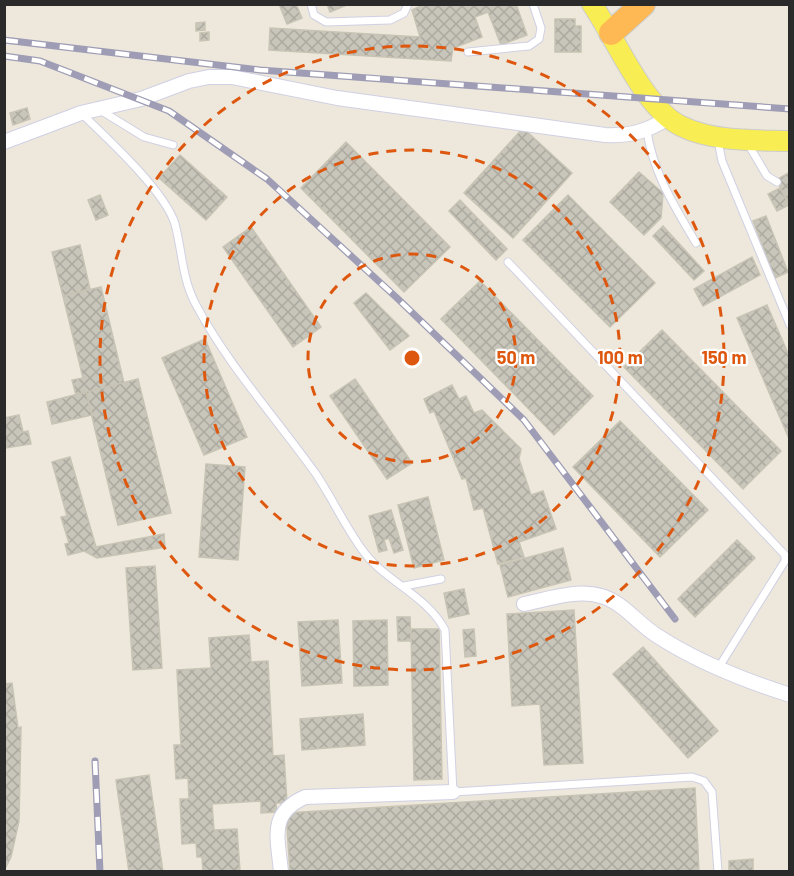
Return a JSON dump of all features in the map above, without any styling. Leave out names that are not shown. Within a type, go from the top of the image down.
[{"type":"highway","points":[[611,33],[638,6]]},
{"type":"main road","points":[[592,4],[647,97],[668,118],[681,126],[717,136],[789,141]]},
{"type":"street","points":[[4,142],[81,113],[141,99],[209,76],[232,77],[337,98],[604,135],[625,136],[646,131],[668,118]]},
{"type":"street","points":[[524,604],[583,593],[601,596],[616,602],[653,634],[677,648],[744,680],[789,695]]},
{"type":"street","points":[[281,872],[277,823],[286,808],[298,800],[305,797],[453,792]]},
{"type":"lane","points":[[311,4],[314,15],[326,21],[390,20],[404,13],[408,4]]},
{"type":"lane","points":[[468,52],[529,46],[539,39],[541,28],[533,4]]},
{"type":"lane","points":[[98,109],[144,137],[172,145]]},
{"type":"lane","points":[[81,113],[124,155],[155,191],[174,222],[182,268],[194,302],[227,353],[317,476],[362,549],[440,620],[445,630],[453,792],[692,777],[704,781],[712,792],[718,872]]},
{"type":"lane","points":[[646,131],[650,152],[663,187],[696,243]]},
{"type":"lane","points":[[717,136],[722,161],[789,325]]},
{"type":"lane","points":[[746,139],[767,176],[777,182]]},
{"type":"lane","points":[[508,262],[785,555],[785,561],[718,667]]},
{"type":"lane","points":[[404,586],[441,579]]},
{"type":"building","points":[[279,4],[296,4],[302,18],[287,24]]},
{"type":"building","points":[[327,4],[349,4],[330,12]]},
{"type":"building","points":[[425,4],[516,4],[527,35],[501,45],[488,12],[475,17],[482,37],[453,48],[451,61],[269,50],[270,28],[420,37],[412,10]]},
{"type":"building","points":[[555,19],[575,19],[575,26],[581,26],[581,52],[555,52]]},
{"type":"building","points":[[205,22],[205,30],[196,31],[196,23]]},
{"type":"building","points":[[209,32],[209,40],[200,41],[200,33]]},
{"type":"building","points":[[27,108],[30,119],[13,125],[10,113]]},
{"type":"building","points":[[523,128],[572,173],[513,238],[464,193]]},
{"type":"building","points":[[346,142],[450,247],[404,292],[301,188]]},
{"type":"building","points":[[180,155],[227,197],[206,220],[159,178]]},
{"type":"building","points":[[639,172],[663,193],[661,218],[644,235],[610,202]]},
{"type":"building","points":[[790,172],[790,205],[776,180]]},
{"type":"building","points":[[780,188],[789,205],[777,211],[768,194]]},
{"type":"building","points":[[100,195],[108,215],[96,220],[88,200]]},
{"type":"building","points":[[568,195],[655,283],[610,327],[523,240]]},
{"type":"building","points":[[460,200],[507,249],[496,260],[449,211]]},
{"type":"building","points":[[766,216],[788,272],[775,278],[753,221]]},
{"type":"building","points":[[663,226],[704,271],[694,280],[653,236]]},
{"type":"building","points":[[251,227],[321,327],[293,347],[223,247]]},
{"type":"building","points":[[80,245],[90,289],[63,296],[52,252]]},
{"type":"building","points":[[752,257],[760,275],[703,306],[694,289]]},
{"type":"building","points":[[480,281],[593,396],[554,435],[441,319]]},
{"type":"building","points":[[101,287],[124,383],[76,395],[72,380],[83,378],[63,296]]},
{"type":"building","points":[[366,293],[409,336],[390,350],[354,303]]},
{"type":"building","points":[[767,305],[790,358],[790,441],[737,318]]},
{"type":"building","points":[[662,330],[781,451],[743,489],[624,367]]},
{"type":"building","points":[[205,339],[247,437],[204,455],[162,358]]},
{"type":"building","points":[[138,379],[171,513],[118,525],[86,392]]},
{"type":"building","points":[[355,379],[412,463],[387,479],[330,396]]},
{"type":"building","points":[[452,385],[459,399],[466,396],[474,413],[482,410],[521,449],[519,459],[531,495],[543,491],[556,529],[519,542],[524,557],[498,564],[483,508],[474,510],[466,478],[462,479],[434,411],[430,413],[424,399]]},
{"type":"building","points":[[86,392],[92,415],[52,424],[47,402]]},
{"type":"building","points":[[19,415],[23,432],[28,431],[31,444],[6,448],[4,418]]},
{"type":"building","points":[[620,421],[708,510],[660,557],[573,467]]},
{"type":"building","points":[[70,457],[96,547],[164,534],[165,547],[97,558],[84,551],[68,555],[65,544],[69,543],[61,517],[67,516],[52,462]]},
{"type":"building","points":[[206,464],[245,467],[238,560],[199,557]]},
{"type":"building","points":[[428,497],[444,560],[414,568],[398,505]]},
{"type":"building","points":[[391,510],[403,550],[394,553],[389,538],[384,540],[387,550],[379,552],[369,516]]},
{"type":"building","points":[[737,540],[755,558],[695,617],[678,599]]},
{"type":"building","points":[[563,548],[571,580],[508,597],[500,565]]},
{"type":"building","points":[[155,566],[162,668],[133,670],[126,568]]},
{"type":"building","points":[[464,589],[469,614],[449,618],[444,593]]},
{"type":"building","points":[[574,610],[583,763],[544,765],[540,704],[512,706],[507,614]]},
{"type":"building","points":[[397,617],[410,617],[411,641],[398,641]]},
{"type":"building","points":[[338,620],[342,683],[302,686],[298,622]]},
{"type":"building","points":[[387,620],[388,685],[354,686],[353,621]]},
{"type":"building","points":[[411,629],[439,629],[442,779],[414,780]]},
{"type":"building","points":[[474,629],[476,656],[465,657],[463,630]]},
{"type":"building","points":[[249,635],[251,662],[268,661],[273,756],[284,755],[287,803],[276,803],[277,812],[261,813],[261,801],[212,804],[214,830],[237,829],[240,871],[246,872],[203,872],[202,857],[197,857],[196,843],[182,844],[180,799],[189,799],[188,778],[176,779],[174,745],[181,745],[177,670],[211,668],[209,638]]},
{"type":"building","points":[[643,647],[718,731],[688,758],[613,674]]},
{"type":"building","points":[[4,673],[6,684],[12,683],[18,728],[21,727],[19,821],[11,857],[4,871]]},
{"type":"building","points":[[363,714],[365,745],[302,750],[300,719]]},
{"type":"building","points":[[149,775],[163,872],[129,872],[116,780]]},
{"type":"building","points":[[695,788],[699,872],[290,872],[286,813]]},
{"type":"building","points":[[753,859],[753,872],[729,872],[729,861]]},
{"type":"railway","points":[[4,40],[260,70],[790,109]]},
{"type":"railway","points":[[4,56],[40,61],[169,111],[267,179],[397,298],[524,420],[675,619]]},
{"type":"railway","points":[[95,761],[100,872]]}]
